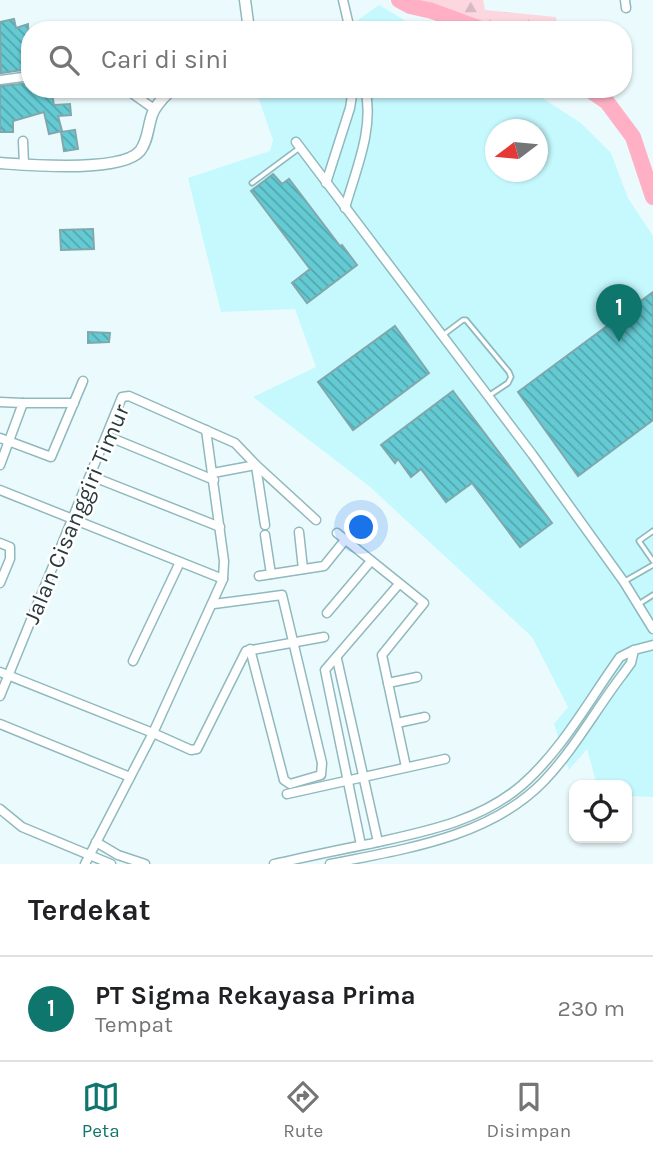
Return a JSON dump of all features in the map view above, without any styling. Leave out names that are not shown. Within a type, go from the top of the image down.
[{"type":"street","points":[[245,0],[248,21]]},
{"type":"street","points":[[343,0],[348,21]]},
{"type":"street","points":[[0,80],[21,77]]},
{"type":"street","points":[[139,98],[154,109]]},
{"type":"street","points":[[0,163],[97,165],[128,158],[143,147],[154,109],[164,98]]},
{"type":"street","points":[[326,183],[352,98]]},
{"type":"street","points":[[345,208],[362,148],[369,105],[367,98]]},
{"type":"street","points":[[23,141],[24,165]]},
{"type":"street","points":[[298,145],[624,582],[653,629]]},
{"type":"street","points":[[0,438],[51,457],[83,381]]},
{"type":"street","name":"Jalan Cisanggiri Timur","points":[[0,696],[4,673],[92,476],[121,401],[125,396],[206,430]]},
{"type":"street","points":[[0,402],[74,403]]},
{"type":"street","points":[[0,465],[23,403]]},
{"type":"street","points":[[206,430],[235,443],[316,520]]},
{"type":"street","points":[[87,860],[153,733],[214,604],[223,579],[224,561],[206,430]]},
{"type":"street","points":[[107,436],[213,477],[256,465]]},
{"type":"street","points":[[256,465],[265,525]]},
{"type":"street","points":[[92,476],[220,527]]},
{"type":"street","points":[[0,490],[223,579]]},
{"type":"street","points":[[299,532],[303,569]]},
{"type":"street","points":[[337,533],[424,603],[382,655],[406,767]]},
{"type":"street","points":[[265,535],[271,574]]},
{"type":"street","points":[[259,576],[324,566],[345,540]]},
{"type":"street","points":[[0,542],[10,547],[12,555],[0,583]]},
{"type":"street","points":[[327,613],[371,561]]},
{"type":"street","points":[[133,661],[180,562]]},
{"type":"street","points":[[361,845],[325,670],[399,583]]},
{"type":"street","points":[[214,604],[282,594],[321,775],[290,784],[284,780],[250,649]]},
{"type":"street","points":[[4,673],[191,750],[199,747],[243,655],[250,649],[324,637]]},
{"type":"street","points":[[274,864],[434,830],[461,821],[500,801],[522,785],[556,748],[620,657],[634,649],[653,645]]},
{"type":"street","points":[[330,864],[467,831],[504,812],[543,782],[624,674],[631,663],[634,649]]},
{"type":"street","points":[[337,659],[378,842]]},
{"type":"street","points":[[388,683],[417,677]]},
{"type":"street","points":[[397,723],[425,717]]},
{"type":"street","points":[[0,724],[130,777]]},
{"type":"street","points":[[287,794],[445,759]]},
{"type":"street","points":[[0,809],[22,827],[87,860],[111,864]]},
{"type":"street","points":[[461,821],[467,831]]},
{"type":"street","points":[[96,842],[118,855],[145,864]]},
{"type":"lane","points":[[252,183],[298,145]]},
{"type":"lane","points":[[441,337],[466,320],[509,372],[511,377],[508,383],[488,397]]},
{"type":"lane","points":[[624,582],[653,563],[639,541],[653,531]]},
{"type":"lane","points":[[639,604],[653,594]]},
{"type":"shaded area","points":[[379,5],[406,21],[357,21]]},
{"type":"shaded area","points":[[258,98],[542,98],[581,123],[611,153],[628,198],[653,236],[653,797],[632,796],[632,780],[596,780],[587,749],[569,770],[554,724],[568,707],[532,637],[369,486],[253,397],[316,367],[295,309],[221,312],[188,178],[270,151],[273,140]]},
{"type":"green space","points":[[416,0],[483,0],[485,10],[556,17],[557,21],[476,21]]},
{"type":"building","points":[[14,19],[16,28],[21,26],[21,70],[1,73],[0,22]]},
{"type":"building","points":[[21,84],[21,98],[53,98],[54,105],[70,104],[71,115],[58,116],[62,131],[49,134],[44,112],[13,121],[13,132],[0,132],[0,86]]},
{"type":"building","points":[[75,130],[78,149],[64,151],[61,132]]},
{"type":"building","points":[[273,174],[282,184],[289,179],[357,265],[307,303],[292,283],[310,269],[251,191]]},
{"type":"building","points":[[93,229],[94,249],[61,250],[60,230]]},
{"type":"building","points":[[653,292],[653,420],[578,476],[518,392]]},
{"type":"building","points":[[395,326],[429,373],[353,430],[318,382]]},
{"type":"building","points":[[88,332],[110,333],[109,342],[88,343]]},
{"type":"building","points":[[453,391],[552,523],[520,547],[472,483],[446,502],[421,469],[411,477],[398,459],[395,463],[381,445]]},
{"type":"waterway","points":[[399,0],[459,21]]},
{"type":"waterway","points":[[601,98],[633,137],[653,197]]},
{"type":"place","name":"PT Sigma Rekayasa Prima","points":[[619,342]]}]
